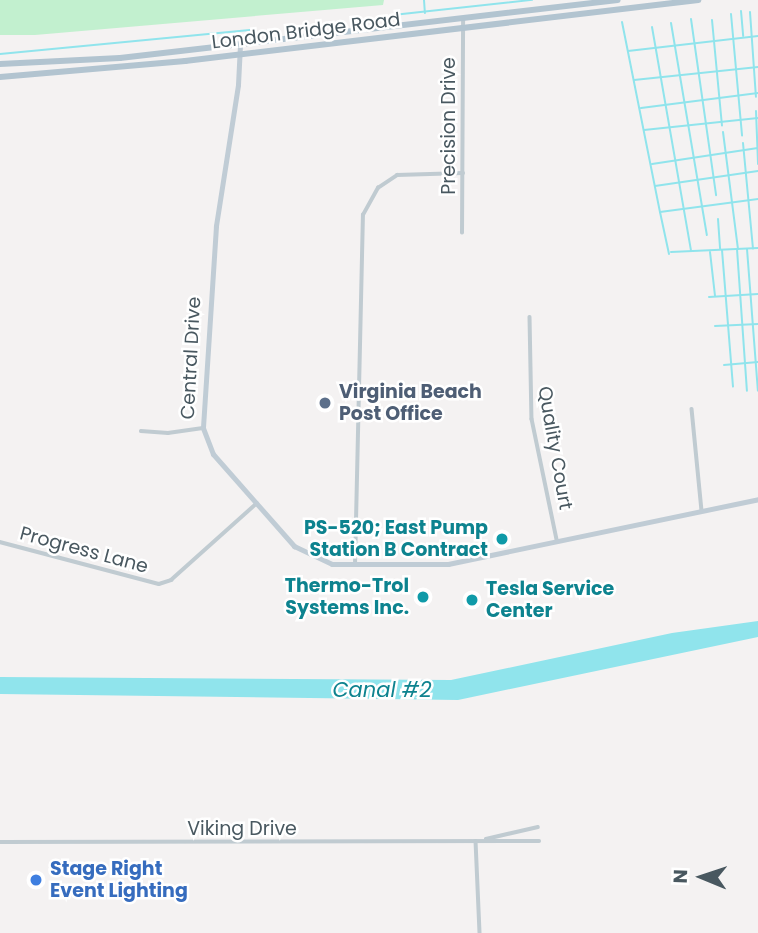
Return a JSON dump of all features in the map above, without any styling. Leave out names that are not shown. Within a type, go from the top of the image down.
[{"type":"main road","name":"London Bridge Road","points":[[0,64],[67,63],[618,0]]},
{"type":"main road","name":"London Bridge Road","points":[[0,77],[69,74],[698,0]]},
{"type":"street","name":"Precision Drive","points":[[462,233],[463,19]]},
{"type":"street","name":"Central Drive","points":[[240,45],[215,229],[203,428],[213,454],[305,554],[329,563],[355,565],[448,564],[758,499]]},
{"type":"street","points":[[355,565],[363,215],[378,188],[397,175],[463,173]]},
{"type":"street","name":"Quality Court","points":[[530,317],[532,419],[558,542]]},
{"type":"street","points":[[692,409],[702,511]]},
{"type":"street","points":[[141,430],[168,433],[203,428]]},
{"type":"street","name":"Progress Lane","points":[[0,542],[159,584],[171,580],[257,503]]},
{"type":"street","name":"Viking Drive","points":[[484,840],[506,831],[538,827]]},
{"type":"street","points":[[476,841],[480,933]]},
{"type":"street","name":"Viking Drive","points":[[0,842],[539,841]]},
{"type":"green space","points":[[0,0],[384,0],[383,5],[35,35],[0,35]]},
{"type":"water","name":"Canal #2","points":[[758,621],[758,637],[458,700],[0,694],[0,677],[451,680],[672,633]]},
{"type":"waterway","points":[[424,0],[425,13]]},
{"type":"waterway","points":[[393,15],[532,0]]},
{"type":"waterway","points":[[741,11],[743,36]]},
{"type":"waterway","points":[[750,12],[756,97]]},
{"type":"waterway","points":[[731,14],[742,136]]},
{"type":"waterway","points":[[691,19],[716,195]]},
{"type":"waterway","points":[[712,20],[722,126]]},
{"type":"waterway","points":[[622,22],[660,212]]},
{"type":"waterway","points":[[671,23],[707,235]]},
{"type":"waterway","points":[[652,27],[691,251]]},
{"type":"waterway","points":[[0,54],[250,30]]},
{"type":"waterway","points":[[628,51],[758,36]]},
{"type":"waterway","points":[[634,80],[758,67]]},
{"type":"waterway","points":[[641,108],[758,93]]},
{"type":"waterway","points":[[756,111],[758,164]]},
{"type":"waterway","points":[[644,130],[758,118]]},
{"type":"waterway","points":[[723,132],[738,249]]},
{"type":"waterway","points":[[743,143],[753,249]]},
{"type":"waterway","points":[[652,164],[758,148]]},
{"type":"waterway","points":[[655,186],[758,171]]},
{"type":"waterway","points":[[669,254],[660,212],[758,199]]},
{"type":"waterway","points":[[718,219],[720,249]]},
{"type":"waterway","points":[[671,252],[758,248]]},
{"type":"waterway","points":[[737,249],[747,391]]},
{"type":"waterway","points":[[747,249],[758,391]]},
{"type":"waterway","points":[[722,250],[733,387]]},
{"type":"waterway","points":[[710,252],[715,296]]},
{"type":"waterway","points":[[709,297],[758,294]]},
{"type":"waterway","points":[[715,326],[758,324]]},
{"type":"waterway","points":[[724,365],[758,362]]},
{"type":"place","name":"Virginia Beach Post Office","points":[[325,403]]},
{"type":"place","name":"PS-520; East Pump Station B Contract","points":[[502,539]]},
{"type":"place","name":"Thermo-Trol Systems Inc.","points":[[423,597]]},
{"type":"place","name":"Tesla Service Center","points":[[472,600]]},
{"type":"place","name":"Stage Right Event Lighting","points":[[36,880]]}]
